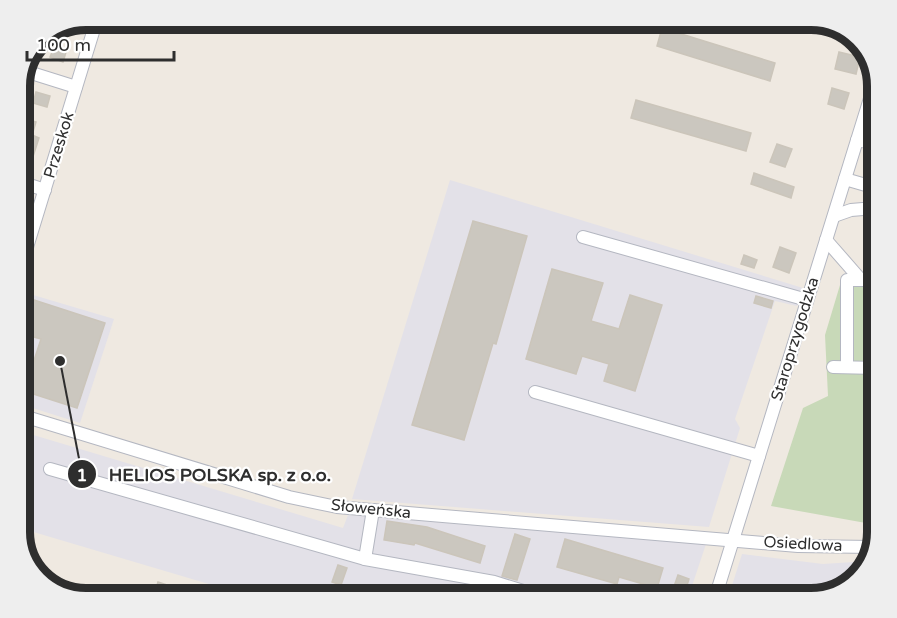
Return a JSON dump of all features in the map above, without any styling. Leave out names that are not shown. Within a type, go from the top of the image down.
[{"type":"street","name":"Przeskok","points":[[30,238],[94,30]]},
{"type":"street","points":[[32,73],[76,87]]},
{"type":"street","name":"Staroprzygodzka","points":[[718,588],[867,108]]},
{"type":"street","points":[[857,140],[867,142]]},
{"type":"street","points":[[845,179],[867,185]]},
{"type":"street","points":[[30,185],[45,190]]},
{"type":"street","points":[[834,216],[851,210],[867,209]]},
{"type":"street","points":[[583,237],[807,300]]},
{"type":"street","points":[[826,240],[861,280]]},
{"type":"street","points":[[847,367],[848,280],[867,280]]},
{"type":"street","points":[[833,367],[867,368]]},
{"type":"street","points":[[535,392],[759,456]]},
{"type":"street","name":"Słoweńska","points":[[30,418],[289,497],[337,507],[734,540]]},
{"type":"street","points":[[50,469],[366,559],[494,582],[514,588]]},
{"type":"street","points":[[366,559],[373,510]]},
{"type":"street","name":"Osiedlowa","points":[[734,540],[798,546],[865,547]]},
{"type":"shaded area","points":[[450,180],[803,288],[797,306],[775,301],[735,419],[740,428],[709,527],[352,499]]},
{"type":"shaded area","points":[[30,294],[114,319],[80,423],[30,407]]},
{"type":"shaded area","points":[[30,434],[343,528],[348,515],[706,544],[691,588],[222,588],[30,531]]},
{"type":"shaded area","points":[[742,554],[823,564],[859,562],[839,581],[818,588],[731,588]]},
{"type":"green space","points":[[867,248],[867,523],[771,506],[803,408],[828,396],[825,335],[843,275],[866,275]]},
{"type":"building","points":[[661,30],[668,30],[775,63],[770,81],[657,46]]},
{"type":"building","points":[[55,45],[67,49],[63,62],[50,57]]},
{"type":"building","points":[[839,52],[860,58],[856,74],[835,69]]},
{"type":"building","points":[[832,88],[849,93],[844,109],[828,104]]},
{"type":"building","points":[[36,92],[50,96],[47,107],[33,103]]},
{"type":"building","points":[[636,100],[751,133],[746,151],[631,118]]},
{"type":"building","points":[[30,120],[36,122],[32,135],[39,138],[30,166]]},
{"type":"building","points":[[777,144],[792,149],[785,167],[770,162]]},
{"type":"building","points":[[754,173],[794,187],[791,198],[751,184]]},
{"type":"building","points":[[473,221],[527,236],[496,344],[493,343],[464,440],[412,425]]},
{"type":"building","points":[[780,247],[796,253],[789,273],[773,267]]},
{"type":"building","points":[[744,255],[757,260],[754,268],[741,264]]},
{"type":"building","points":[[552,269],[603,283],[591,321],[619,329],[630,295],[662,305],[635,391],[604,381],[609,364],[582,356],[576,374],[526,359]]},
{"type":"building","points":[[756,296],[773,301],[771,308],[754,303]]},
{"type":"building","points":[[34,300],[105,323],[77,408],[30,393],[30,373],[41,339],[30,336],[30,312]]},
{"type":"building","points":[[387,521],[427,527],[485,546],[480,563],[415,543],[414,545],[384,540]]},
{"type":"building","points":[[515,534],[530,539],[517,580],[502,576]]},
{"type":"building","points":[[565,539],[663,568],[657,588],[619,577],[617,584],[557,567]]},
{"type":"building","points":[[338,565],[347,568],[341,585],[332,582]]},
{"type":"building","points":[[678,575],[689,579],[686,588],[673,588]]},
{"type":"building","points":[[158,582],[176,588],[156,588]]},
{"type":"place","name":"HELIOS POLSKA sp. z o.o.","points":[[60,361]]}]
